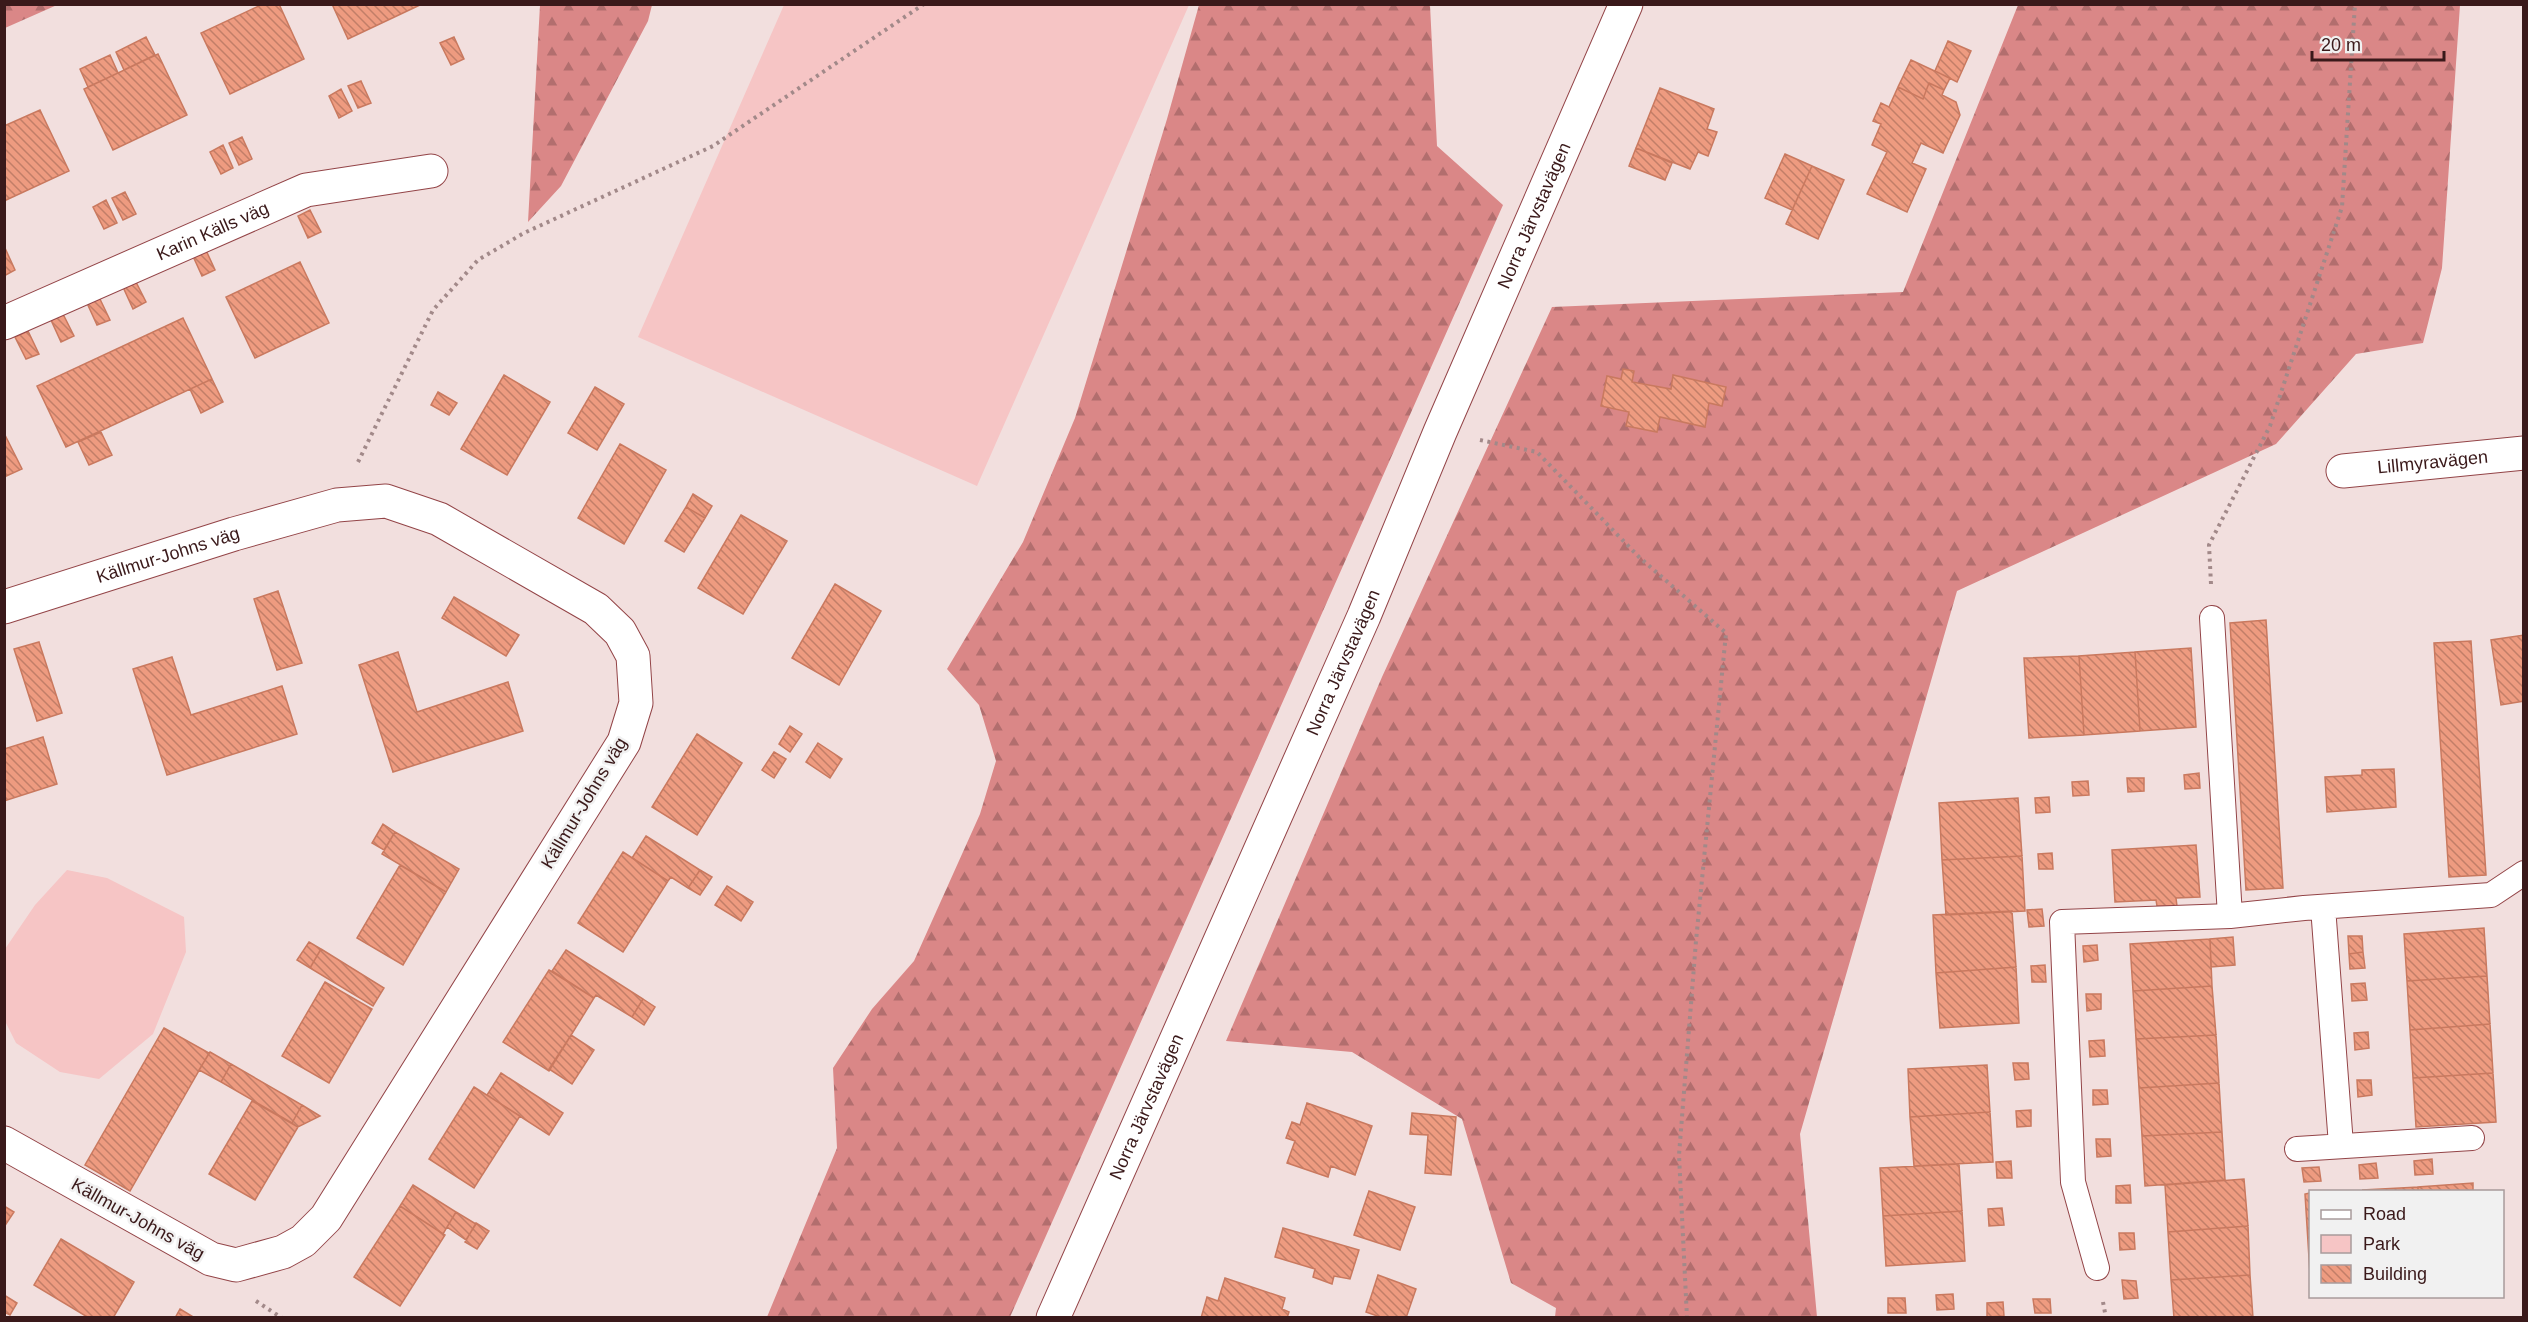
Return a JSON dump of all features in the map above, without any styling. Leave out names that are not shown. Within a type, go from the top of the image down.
[{"type":"street","name":"Norra Järvstavägen","points":[[1053,1317],[1364,616],[1440,432],[1626,4]]},
{"type":"street","name":"Karin Källs väg","points":[[4,323],[306,190],[431,171]]},
{"type":"street","name":"Lillmyravägen","points":[[2343,471],[2523,453]]},
{"type":"street","name":"Källmur-Johns väg","points":[[4,606],[234,534],[337,505],[386,501],[439,519],[596,609],[620,632],[633,656],[636,703],[624,742],[326,1218],[303,1241],[283,1252],[236,1265],[211,1259],[4,1143]]},
{"type":"lane","points":[[2212,618],[2230,916]]},
{"type":"lane","points":[[2097,1268],[2073,1182],[2062,922],[2230,916],[2491,895],[2523,873]]},
{"type":"lane","points":[[2323,907],[2341,1145]]},
{"type":"lane","points":[[2297,1149],[2472,1138]]},
{"type":"path","points":[[337,505],[433,310],[478,260],[524,233],[713,146],[924,4]]},
{"type":"path","points":[[2212,618],[2209,545],[2270,426],[2342,207],[2355,4]]},
{"type":"path","points":[[1440,432],[1537,452],[1639,557],[1726,633],[1678,1155],[1687,1317]]},
{"type":"green space","points":[[5,4],[57,4],[57,5],[5,28]]},
{"type":"green space","points":[[540,5],[652,5],[648,21],[561,186],[528,222]]},
{"type":"green space","points":[[784,5],[1189,5],[977,486],[638,337]]},
{"type":"green space","points":[[1199,5],[1430,5],[1437,146],[1503,205],[1010,1317],[767,1317],[837,1148],[833,1068],[872,1009],[914,961],[980,814],[996,761],[979,705],[947,669],[1023,542],[1075,418],[1167,119]]},
{"type":"green space","points":[[2018,5],[2460,5],[2442,268],[2423,343],[2356,354],[2276,444],[1957,591],[1800,1134],[1817,1317],[1555,1317],[1556,1308],[1511,1283],[1462,1119],[1352,1052],[1226,1041],[1382,677],[1552,307],[1903,292]]},
{"type":"green space","points":[[67,870],[107,878],[184,917],[186,952],[153,1034],[99,1079],[60,1072],[16,1043],[5,1021],[5,949],[35,905]]},
{"type":"building","points":[[263,4],[279,4],[304,59],[230,94],[201,33]]},
{"type":"building","points":[[332,4],[422,4],[348,39]]},
{"type":"building","points":[[146,37],[155,55],[124,70],[116,52]]},
{"type":"building","points":[[454,37],[464,59],[451,65],[440,43]]},
{"type":"building","points":[[1948,41],[1971,51],[1957,82],[1935,71]]},
{"type":"building","points":[[158,54],[187,115],[113,150],[84,89]]},
{"type":"building","points":[[110,55],[118,73],[88,87],[80,69]]},
{"type":"building","points":[[1911,60],[1950,78],[1944,90],[1929,83],[1923,99],[1898,87]]},
{"type":"building","points":[[361,81],[371,103],[358,108],[348,86]]},
{"type":"building","points":[[1929,83],[1944,90],[1942,95],[1956,102],[1960,115],[1943,153],[1921,143],[1912,163],[1926,169],[1907,212],[1867,194],[1887,152],[1872,145],[1881,124],[1873,121],[1881,103],[1889,107],[1898,87],[1923,99]]},
{"type":"building","points":[[1660,88],[1714,109],[1707,129],[1717,132],[1708,156],[1698,152],[1690,169],[1636,148]]},
{"type":"building","points":[[341,89],[352,111],[339,118],[329,96]]},
{"type":"building","points":[[40,110],[69,171],[4,201],[4,126]]},
{"type":"building","points":[[242,137],[252,159],[239,165],[229,143]]},
{"type":"building","points":[[223,145],[233,168],[221,174],[210,152]]},
{"type":"building","points":[[1636,148],[1672,163],[1665,180],[1629,166]]},
{"type":"building","points":[[1785,154],[1812,166],[1792,210],[1765,198]]},
{"type":"building","points":[[1812,166],[1844,180],[1818,239],[1786,224]]},
{"type":"building","points":[[125,192],[136,214],[123,220],[112,198]]},
{"type":"building","points":[[106,200],[117,223],[104,229],[93,207]]},
{"type":"building","points":[[310,210],[321,232],[308,238],[298,216]]},
{"type":"building","points":[[205,248],[215,270],[202,276],[192,254]]},
{"type":"building","points":[[4,249],[15,270],[4,276]]},
{"type":"building","points":[[300,262],[329,323],[255,358],[226,297]]},
{"type":"building","points":[[135,280],[146,302],[133,309],[123,287]]},
{"type":"building","points":[[99,297],[110,320],[97,325],[87,303]]},
{"type":"building","points":[[63,314],[74,336],[61,342],[51,320]]},
{"type":"building","points":[[183,318],[212,379],[66,447],[37,386]]},
{"type":"building","points":[[28,331],[39,354],[26,359],[15,337]]},
{"type":"building","points":[[1623,369],[1634,371],[1632,382],[1671,389],[1673,375],[1726,387],[1722,406],[1709,403],[1705,427],[1660,417],[1657,432],[1626,426],[1629,412],[1601,406],[1607,376],[1621,379]]},
{"type":"building","points":[[504,375],[550,402],[507,475],[461,449]]},
{"type":"building","points":[[212,379],[223,402],[201,413],[190,389]]},
{"type":"building","points":[[595,387],[624,404],[597,450],[568,433]]},
{"type":"building","points":[[438,392],[457,403],[449,415],[431,405]]},
{"type":"building","points":[[101,432],[112,455],[89,465],[78,442]]},
{"type":"building","points":[[4,433],[22,469],[4,477]]},
{"type":"building","points":[[620,444],[666,470],[624,544],[578,518]]},
{"type":"building","points":[[693,494],[712,506],[705,518],[686,507]]},
{"type":"building","points":[[686,507],[705,518],[684,552],[665,541]]},
{"type":"building","points":[[741,515],[787,541],[743,614],[698,588]]},
{"type":"building","points":[[835,584],[881,611],[839,685],[792,658]]},
{"type":"building","points":[[278,591],[302,663],[277,670],[254,599]]},
{"type":"building","points":[[454,597],[519,635],[506,656],[442,618]]},
{"type":"building","points":[[2266,620],[2283,888],[2246,890],[2230,623]]},
{"type":"building","points":[[2524,635],[2524,701],[2501,705],[2491,640]]},
{"type":"building","points":[[2471,641],[2486,875],[2449,877],[2434,643]]},
{"type":"building","points":[[39,642],[62,713],[37,721],[14,649]]},
{"type":"building","points":[[2191,648],[2196,727],[2140,731],[2135,652]]},
{"type":"building","points":[[398,652],[417,712],[508,682],[523,731],[393,772],[359,665]]},
{"type":"building","points":[[2135,652],[2140,731],[2084,735],[2079,656]]},
{"type":"building","points":[[2079,656],[2084,735],[2029,738],[2024,658]]},
{"type":"building","points":[[172,657],[191,715],[282,686],[297,734],[167,775],[133,669]]},
{"type":"building","points":[[790,726],[802,734],[790,752],[779,744]]},
{"type":"building","points":[[697,734],[742,763],[697,835],[652,807]]},
{"type":"building","points":[[43,737],[57,784],[4,801],[4,749]]},
{"type":"building","points":[[818,743],[842,759],[830,778],[806,762]]},
{"type":"building","points":[[774,752],[786,759],[774,778],[762,770]]},
{"type":"building","points":[[2394,769],[2396,807],[2327,812],[2325,777],[2362,775],[2362,770]]},
{"type":"building","points":[[2199,773],[2200,788],[2185,789],[2184,775]]},
{"type":"building","points":[[2127,778],[2144,778],[2144,791],[2128,792]]},
{"type":"building","points":[[2088,781],[2089,795],[2073,796],[2072,782]]},
{"type":"building","points":[[2049,797],[2050,812],[2036,813],[2035,798]]},
{"type":"building","points":[[2018,798],[2022,856],[1942,860],[1939,803]]},
{"type":"building","points":[[383,824],[395,832],[384,850],[372,843]]},
{"type":"building","points":[[395,832],[459,869],[446,892],[382,854]]},
{"type":"building","points":[[646,836],[700,870],[688,888],[671,877],[668,881],[632,858]]},
{"type":"building","points":[[2196,845],[2200,897],[2176,898],[2177,906],[2157,906],[2156,900],[2115,902],[2112,850]]},
{"type":"building","points":[[623,852],[668,881],[623,952],[578,923]]},
{"type":"building","points":[[2052,853],[2053,869],[2039,869],[2038,854]]},
{"type":"building","points":[[2022,856],[2025,911],[1946,915],[1942,860]]},
{"type":"building","points":[[400,865],[446,892],[403,965],[357,938]]},
{"type":"building","points":[[700,870],[712,877],[700,895],[688,888]]},
{"type":"building","points":[[727,886],[753,902],[741,921],[715,905]]},
{"type":"building","points":[[2042,909],[2044,926],[2029,927],[2027,910]]},
{"type":"building","points":[[2012,911],[2016,967],[1936,973],[1933,915]]},
{"type":"building","points":[[2484,928],[2487,976],[2407,981],[2404,934]]},
{"type":"building","points":[[2348,936],[2362,936],[2363,952],[2349,954]]},
{"type":"building","points":[[2233,937],[2235,965],[2211,967],[2210,939]]},
{"type":"building","points":[[2210,939],[2212,986],[2133,991],[2130,944]]},
{"type":"building","points":[[309,942],[321,949],[310,968],[297,960]]},
{"type":"building","points":[[2097,945],[2098,960],[2084,962],[2083,946]]},
{"type":"building","points":[[321,949],[384,988],[373,1006],[310,968]]},
{"type":"building","points":[[566,950],[643,999],[632,1017],[596,995],[594,998],[552,971]]},
{"type":"building","points":[[2363,952],[2365,968],[2350,969],[2349,954]]},
{"type":"building","points":[[2045,965],[2046,982],[2032,982],[2031,966]]},
{"type":"building","points":[[2016,967],[2019,1023],[1940,1028],[1936,973]]},
{"type":"building","points":[[549,970],[594,998],[549,1071],[503,1042]]},
{"type":"building","points":[[2487,976],[2490,1024],[2410,1030],[2407,981]]},
{"type":"building","points":[[325,982],[372,1009],[329,1083],[282,1056]]},
{"type":"building","points":[[2365,983],[2367,1000],[2352,1001],[2351,984]]},
{"type":"building","points":[[2212,986],[2216,1035],[2136,1039],[2133,991]]},
{"type":"building","points":[[2086,994],[2101,994],[2101,1009],[2087,1011]]},
{"type":"building","points":[[643,999],[655,1007],[644,1025],[632,1017]]},
{"type":"building","points":[[2490,1024],[2493,1073],[2413,1078],[2410,1030]]},
{"type":"building","points":[[164,1028],[209,1053],[130,1191],[85,1165]]},
{"type":"building","points":[[2368,1032],[2369,1048],[2355,1050],[2354,1033]]},
{"type":"building","points":[[571,1035],[594,1050],[572,1084],[549,1069]]},
{"type":"building","points":[[2216,1035],[2219,1083],[2139,1088],[2136,1039]]},
{"type":"building","points":[[2104,1040],[2105,1056],[2090,1057],[2089,1041]]},
{"type":"building","points":[[210,1052],[231,1064],[221,1082],[199,1070]]},
{"type":"building","points":[[2013,1063],[2028,1063],[2029,1079],[2015,1080]]},
{"type":"building","points":[[231,1064],[302,1105],[292,1123],[221,1082]]},
{"type":"building","points":[[1987,1065],[1990,1112],[1910,1117],[1908,1069]]},
{"type":"building","points":[[501,1073],[563,1113],[549,1135],[487,1095]]},
{"type":"building","points":[[2493,1073],[2496,1122],[2416,1127],[2413,1078]]},
{"type":"building","points":[[2357,1080],[2371,1080],[2372,1095],[2358,1097]]},
{"type":"building","points":[[2219,1083],[2222,1132],[2142,1136],[2139,1088]]},
{"type":"building","points":[[474,1087],[520,1116],[474,1188],[429,1159]]},
{"type":"building","points":[[2093,1090],[2107,1090],[2108,1104],[2093,1105]]},
{"type":"building","points":[[252,1101],[298,1127],[255,1200],[209,1174]]},
{"type":"building","points":[[1307,1103],[1372,1126],[1355,1175],[1331,1166],[1328,1177],[1287,1163],[1295,1141],[1286,1138],[1292,1122],[1300,1125]]},
{"type":"building","points":[[302,1105],[320,1116],[298,1127],[292,1123]]},
{"type":"building","points":[[2031,1110],[2031,1126],[2017,1127],[2016,1111]]},
{"type":"building","points":[[1990,1112],[1993,1162],[1914,1166],[1910,1117]]},
{"type":"building","points":[[1412,1113],[1456,1117],[1451,1175],[1425,1173],[1428,1135],[1410,1134]]},
{"type":"building","points":[[2222,1132],[2225,1180],[2145,1186],[2142,1136]]},
{"type":"building","points":[[2096,1139],[2110,1139],[2111,1156],[2097,1157]]},
{"type":"building","points":[[2432,1159],[2433,1174],[2415,1175],[2414,1161]]},
{"type":"building","points":[[2011,1161],[2012,1178],[1997,1178],[1996,1162]]},
{"type":"building","points":[[2376,1163],[2378,1178],[2360,1179],[2359,1165]]},
{"type":"building","points":[[1959,1164],[1962,1211],[1883,1216],[1880,1168]]},
{"type":"building","points":[[2319,1167],[2321,1181],[2304,1182],[2302,1168]]},
{"type":"building","points":[[2244,1179],[2248,1226],[2168,1232],[2165,1185]]},
{"type":"building","points":[[2473,1183],[2473,1190],[2418,1190],[2418,1187]]},
{"type":"building","points":[[413,1185],[456,1212],[443,1234],[400,1206]]},
{"type":"building","points":[[2130,1185],[2131,1203],[2116,1203],[2116,1186]]},
{"type":"building","points":[[2418,1187],[2418,1190],[2362,1190]]},
{"type":"building","points":[[1369,1191],[1415,1207],[1400,1250],[1354,1235]]},
{"type":"building","points":[[2309,1193],[2309,1258],[2305,1194]]},
{"type":"building","points":[[4,1206],[14,1212],[4,1227]]},
{"type":"building","points":[[400,1206],[445,1235],[400,1306],[354,1277]]},
{"type":"building","points":[[2002,1208],[2004,1225],[1989,1226],[1988,1209]]},
{"type":"building","points":[[1962,1211],[1965,1261],[1886,1266],[1883,1216]]},
{"type":"building","points":[[456,1212],[476,1224],[466,1240],[447,1227]]},
{"type":"building","points":[[476,1223],[489,1231],[477,1249],[465,1242]]},
{"type":"building","points":[[2248,1226],[2250,1275],[2171,1280],[2168,1232]]},
{"type":"building","points":[[1283,1228],[1359,1250],[1350,1279],[1334,1276],[1332,1284],[1313,1277],[1315,1269],[1275,1257]]},
{"type":"building","points":[[2119,1233],[2134,1233],[2135,1249],[2120,1250]]},
{"type":"building","points":[[61,1239],[134,1282],[113,1318],[89,1318],[34,1285]]},
{"type":"building","points":[[1378,1275],[1416,1289],[1406,1318],[1383,1318],[1366,1312]]},
{"type":"building","points":[[2250,1275],[2253,1318],[2174,1318],[2171,1280]]},
{"type":"building","points":[[1225,1278],[1285,1298],[1282,1309],[1289,1312],[1287,1318],[1201,1318],[1207,1297],[1218,1301]]},
{"type":"building","points":[[2122,1280],[2136,1281],[2138,1298],[2124,1299]]},
{"type":"building","points":[[1953,1294],[1954,1309],[1937,1310],[1936,1295]]},
{"type":"building","points":[[4,1295],[17,1303],[10,1315],[4,1312]]},
{"type":"building","points":[[1888,1298],[1905,1298],[1906,1313],[1888,1313]]},
{"type":"building","points":[[2033,1299],[2050,1299],[2051,1313],[2035,1313]]},
{"type":"building","points":[[2003,1302],[2004,1316],[1987,1317],[1987,1303]]},
{"type":"building","points":[[180,1309],[195,1318],[175,1318]]}]
